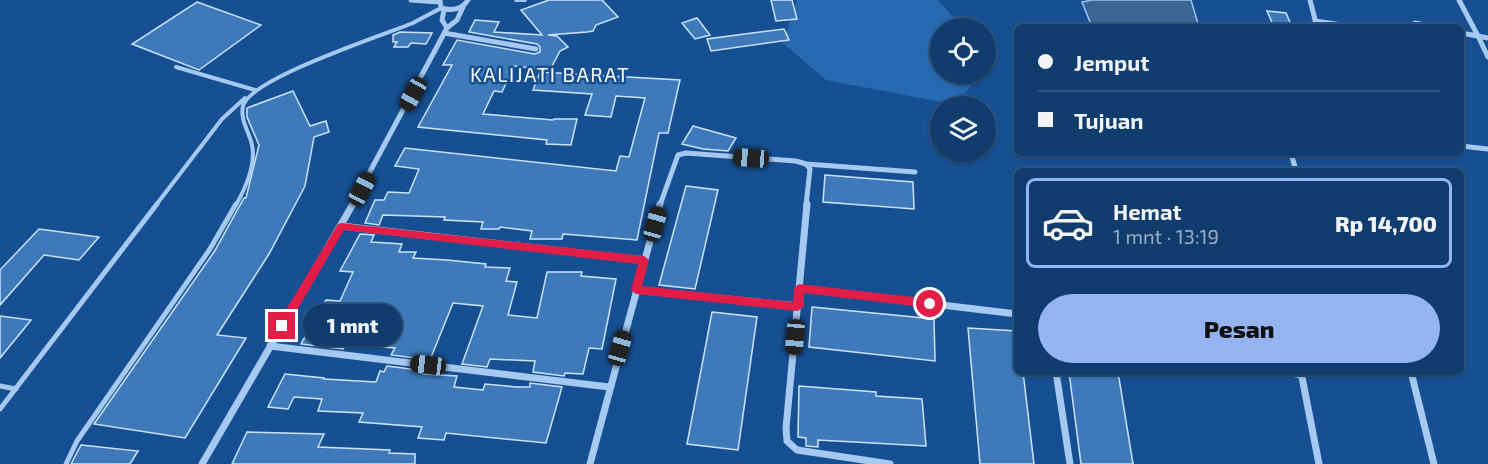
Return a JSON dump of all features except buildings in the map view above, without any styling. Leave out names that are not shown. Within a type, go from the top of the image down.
[{"type":"street","points":[[411,0],[440,1],[443,9],[442,20],[446,30]]},
{"type":"street","points":[[202,464],[341,226],[446,30],[457,20],[468,0]]},
{"type":"street","points":[[1310,0],[1316,24]]},
{"type":"street","points":[[1459,0],[1488,57]]},
{"type":"street","points":[[443,9],[451,11],[463,7]]},
{"type":"street","points":[[446,30],[537,49]]},
{"type":"street","points":[[1464,34],[1488,38]]},
{"type":"street","points":[[1464,146],[1488,149]]},
{"type":"street","points":[[590,464],[644,260],[665,187],[678,155],[706,154],[796,160],[806,164],[915,172]]},
{"type":"street","points":[[806,164],[810,168],[786,428],[788,441],[797,450],[890,464]]},
{"type":"street","points":[[341,226],[644,260]]},
{"type":"street","points":[[799,288],[1014,314]]},
{"type":"street","points":[[636,290],[798,306]]},
{"type":"street","points":[[270,346],[609,387]]},
{"type":"street","points":[[1056,375],[1070,464]]},
{"type":"street","points":[[1301,375],[1318,464]]},
{"type":"street","points":[[1412,375],[1434,464]]},
{"type":"lane","points":[[516,0],[525,0]]},
{"type":"lane","points":[[0,408],[222,119],[247,96],[292,70],[443,9]]},
{"type":"lane","points":[[176,67],[255,90]]},
{"type":"lane","points":[[66,464],[77,441],[210,249],[240,198],[253,160],[252,144],[242,118],[243,105],[247,96]]},
{"type":"lane","points":[[0,386],[16,388]]},
{"type":"shaded area","points":[[797,0],[938,0],[954,18],[930,18],[930,84],[972,84],[963,96],[930,96],[930,100],[826,80],[783,43]]},
{"type":"shaded area","points":[[1092,0],[1191,0],[1198,24],[1091,24],[1082,2]]},
{"type":"district","name":"KALIJATI BARAT","points":[[550,75]]},
{"type":"route","points":[[282,326],[341,226],[644,260],[636,290],[798,306],[799,288],[930,304]]}]
